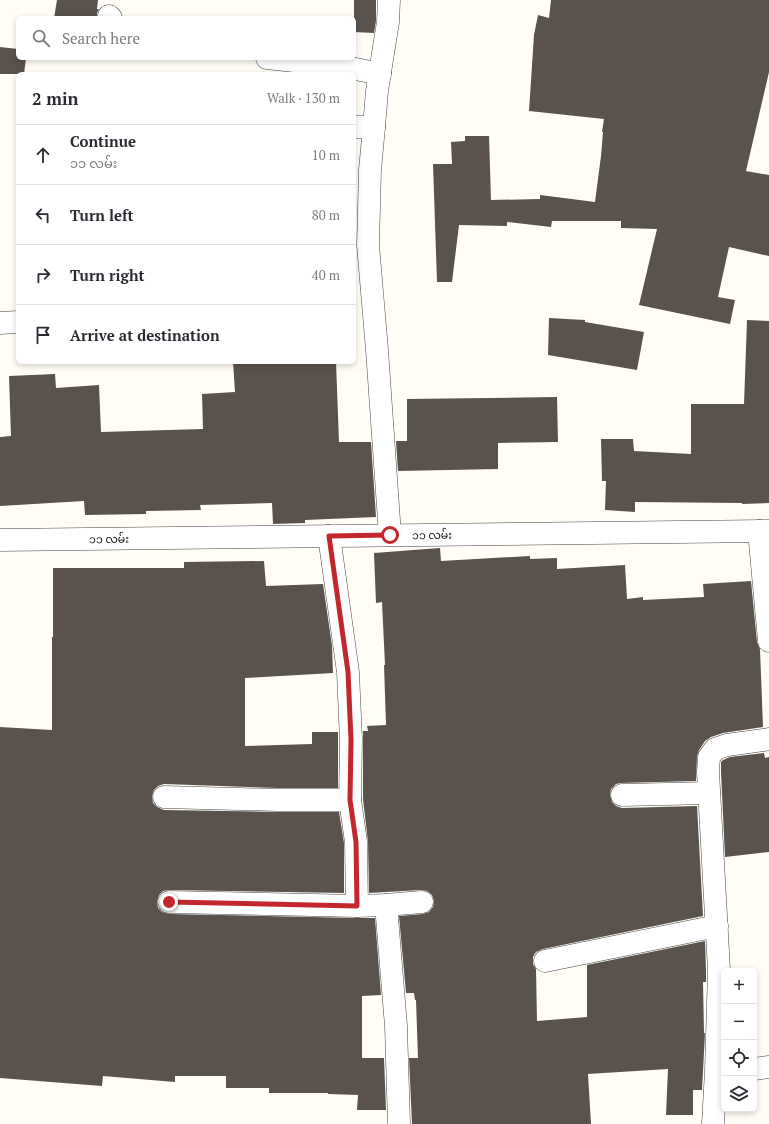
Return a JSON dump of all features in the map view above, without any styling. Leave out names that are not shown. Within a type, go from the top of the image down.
[{"type":"street","points":[[389,0],[388,22],[377,91],[364,127],[370,170],[368,245],[378,358],[390,535]]},
{"type":"street","points":[[286,60],[341,66],[380,74]]},
{"type":"street","points":[[0,323],[16,322]]},
{"type":"street","points":[[764,531],[769,641]]},
{"type":"street","name":"၁၁ လမ်း","points":[[0,540],[764,531]]},
{"type":"street","points":[[329,536],[348,672],[351,740],[350,800],[356,842],[357,906]]},
{"type":"street","points":[[713,1124],[720,1071],[719,970],[708,772],[709,757],[715,749],[769,739]]},
{"type":"street","points":[[622,795],[709,793]]},
{"type":"street","points":[[164,797],[350,800]]},
{"type":"street","points":[[169,902],[357,906],[422,902]]},
{"type":"street","points":[[386,905],[396,1026],[399,1124]]},
{"type":"street","points":[[545,961],[717,926]]},
{"type":"street","points":[[757,1068],[769,1067]]},
{"type":"building","points":[[57,0],[98,0],[97,9],[99,9],[97,16],[54,16]]},
{"type":"building","points":[[354,0],[376,0],[376,21],[374,33],[356,32],[356,16],[354,16]]},
{"type":"building","points":[[551,0],[769,0],[769,72],[746,171],[769,175],[769,256],[729,247],[718,297],[735,300],[730,324],[639,305],[657,229],[621,228],[621,221],[552,221],[551,227],[507,222],[507,226],[459,225],[452,282],[437,282],[433,164],[452,164],[451,142],[465,141],[465,136],[489,136],[491,200],[540,199],[540,195],[595,202],[604,119],[529,111],[534,35],[538,15],[549,18]]},
{"type":"building","points":[[0,47],[16,49],[16,60],[26,60],[24,72],[16,72],[16,74],[0,74]]},
{"type":"building","points":[[549,318],[585,320],[585,322],[644,332],[637,370],[548,355]]},
{"type":"building","points":[[747,320],[769,321],[769,503],[742,504],[635,502],[635,512],[605,510],[606,481],[602,481],[601,439],[633,439],[634,451],[691,454],[691,404],[744,404]]},
{"type":"building","points":[[233,364],[336,364],[339,442],[371,442],[376,517],[305,520],[305,523],[273,524],[272,503],[200,505],[201,510],[146,511],[146,514],[85,515],[84,501],[0,506],[0,437],[11,436],[9,376],[55,374],[56,388],[99,385],[101,432],[203,429],[202,394],[235,392]]},
{"type":"building","points":[[557,397],[558,442],[498,443],[498,469],[398,471],[396,441],[407,441],[407,399]]},
{"type":"building","points":[[440,548],[441,561],[530,556],[530,559],[557,558],[557,569],[625,565],[627,599],[643,597],[643,600],[704,597],[703,584],[751,581],[757,642],[760,649],[763,727],[723,733],[711,737],[705,741],[697,756],[696,781],[621,783],[616,784],[611,789],[610,795],[612,802],[616,806],[622,808],[697,806],[703,916],[543,949],[536,952],[533,957],[533,964],[536,969],[537,1021],[587,1017],[587,965],[705,941],[706,982],[703,982],[705,1033],[702,1090],[693,1090],[693,1115],[666,1115],[668,1069],[588,1074],[591,1124],[412,1124],[409,1058],[418,1058],[416,1000],[414,993],[406,993],[399,916],[429,912],[433,907],[434,901],[432,895],[427,891],[421,890],[369,893],[368,842],[363,799],[363,731],[368,731],[367,726],[386,725],[382,602],[376,603],[374,553]]},
{"type":"building","points":[[264,561],[266,586],[323,584],[332,646],[333,673],[245,678],[245,746],[312,744],[312,732],[338,732],[338,788],[278,788],[164,784],[158,786],[154,790],[152,796],[153,803],[157,807],[164,810],[339,812],[344,843],[344,893],[169,890],[163,891],[159,895],[157,902],[158,908],[162,912],[169,914],[375,918],[381,995],[362,996],[362,1058],[384,1058],[386,1110],[357,1110],[358,1095],[328,1093],[269,1093],[269,1088],[226,1088],[226,1076],[175,1076],[175,1082],[103,1076],[102,1086],[0,1078],[0,727],[52,730],[53,568],[184,568],[184,562]]},
{"type":"building","points":[[764,753],[765,758],[769,757],[769,852],[725,857],[721,762],[730,757]]},
{"type":"route","points":[[169,902],[357,906],[356,842],[350,800],[351,740],[348,672],[329,536],[390,535]]}]
